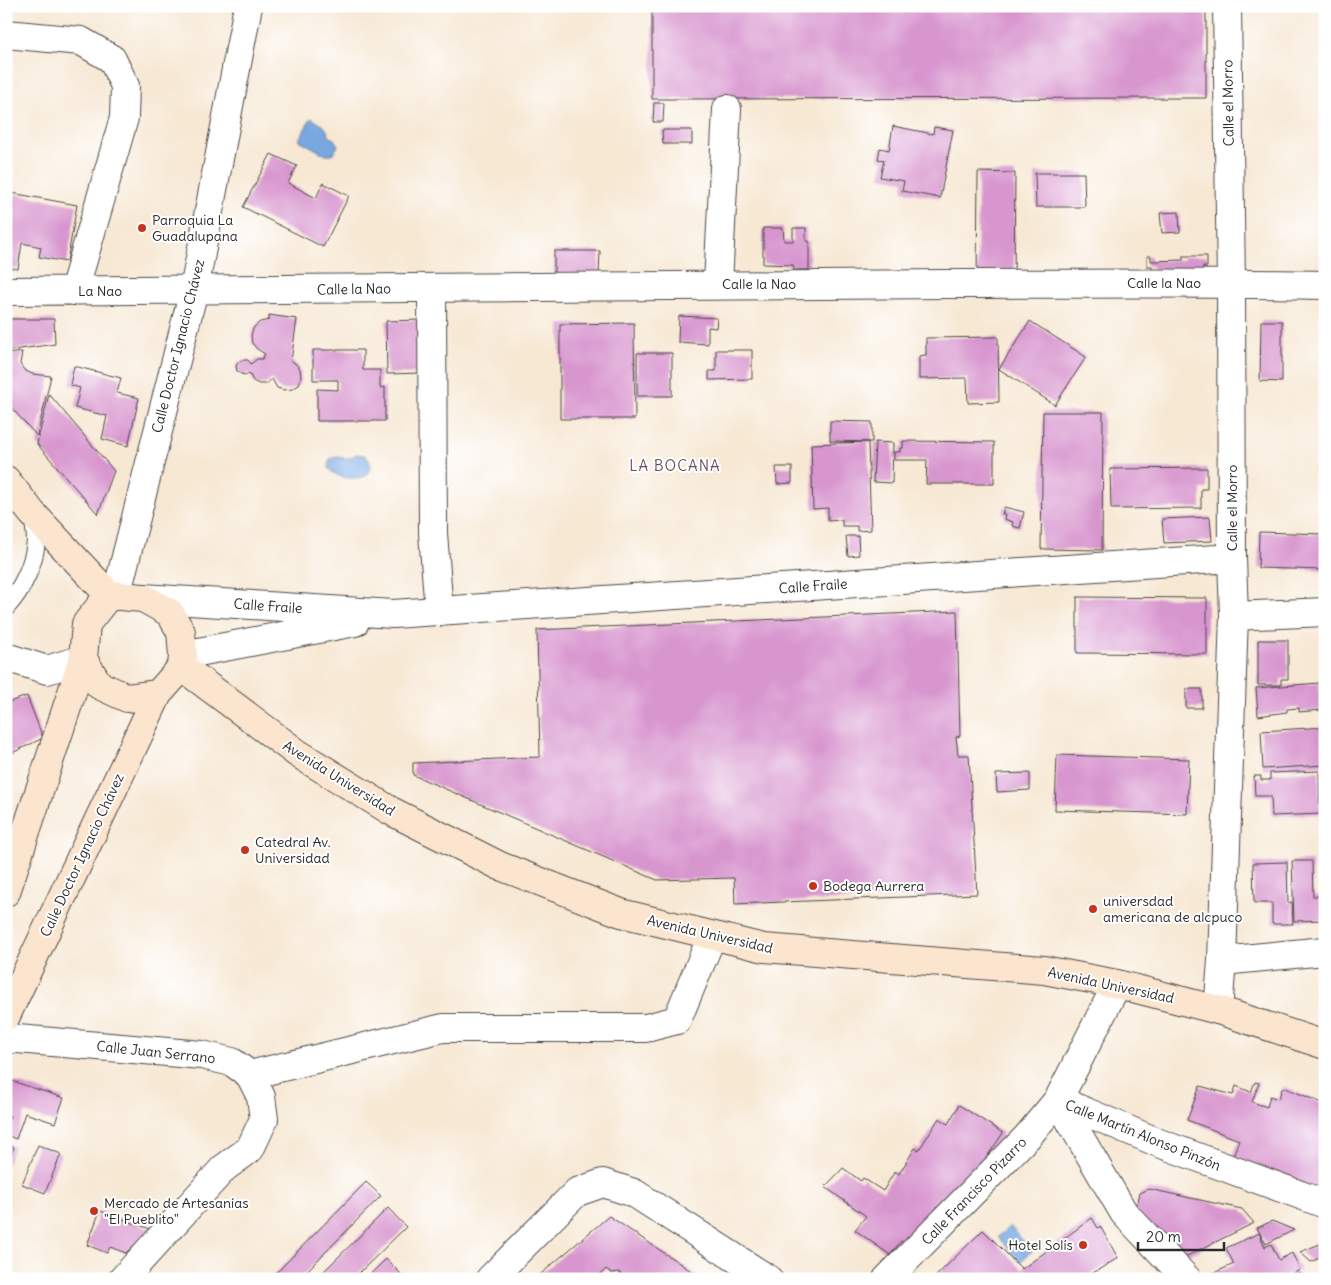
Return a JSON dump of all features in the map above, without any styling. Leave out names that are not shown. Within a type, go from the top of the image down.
[{"type":"main road","points":[[6,480],[32,513],[122,596],[170,613],[181,632],[183,661],[158,694],[127,698],[99,685],[83,659]]},
{"type":"main road","points":[[6,892],[83,659],[86,624],[122,596]]},
{"type":"main road","name":"Avenida Universidad","points":[[183,661],[297,753],[391,811],[500,866],[621,913],[764,948],[1044,970],[1117,984],[1218,1010],[1325,1045]]},
{"type":"main road","name":"Calle Doctor Ignacio Chávez","points":[[6,1016],[158,694]]},
{"type":"street","name":"Calle Doctor Ignacio Chávez","points":[[122,596],[194,290],[248,6]]},
{"type":"street","name":"Calle el Morro","points":[[1218,1010],[1222,961],[1234,616],[1227,6]]},
{"type":"street","points":[[6,34],[81,41],[112,59],[125,86],[124,118],[74,291]]},
{"type":"street","points":[[718,284],[726,109]]},
{"type":"street","name":"Calle la Nao","points":[[194,290],[718,284],[1231,283],[1325,285]]},
{"type":"street","points":[[432,288],[433,533],[438,612]]},
{"type":"street","name":"La Nao","points":[[6,291],[194,290]]},
{"type":"street","name":"Calle Fraile","points":[[122,596],[394,614],[1232,558]]},
{"type":"street","points":[[1234,616],[1325,612]]},
{"type":"street","name":"Calle Fraile","points":[[183,661],[394,614]]},
{"type":"street","points":[[6,657],[47,670],[83,659]]},
{"type":"street","points":[[124,1279],[224,1168],[250,1149],[264,1119],[261,1097],[250,1074],[443,1028],[646,1028],[677,1020],[712,936]]},
{"type":"street","points":[[1222,961],[1325,951]]},
{"type":"street","name":"Calle Francisco Pizarro","points":[[888,1279],[1027,1137],[1058,1100],[1117,984]]},
{"type":"street","name":"Calle Juan Serrano","points":[[6,1038],[202,1054],[232,1062],[250,1074]]},
{"type":"street","name":"Calle Martín Alonso Pinzón","points":[[1058,1100],[1159,1143],[1325,1204]]},
{"type":"street","name":"Calle Martín Alonso Pinzón","points":[[1058,1100],[1124,1212],[1187,1279]]},
{"type":"street","points":[[490,1279],[577,1192],[603,1182],[634,1193],[768,1279]]},
{"type":"lane","points":[[6,607],[14,598],[32,560],[36,539],[32,513]]},
{"type":"water","points":[[311,118],[325,127],[330,137],[336,142],[338,146],[332,155],[326,155],[299,140]]},
{"type":"water","points":[[356,454],[365,455],[369,460],[371,466],[366,476],[346,478],[337,475],[329,469],[329,460],[337,457],[348,458]]},
{"type":"water","points":[[1010,1226],[1032,1251],[1020,1262],[998,1237]]},
{"type":"building","points":[[652,6],[1206,6],[1206,98],[652,99]]},
{"type":"building","points":[[654,103],[664,103],[663,122],[653,122]]},
{"type":"building","points":[[893,126],[933,134],[934,127],[953,130],[940,198],[902,191],[904,181],[880,177],[884,160],[878,159],[880,148],[889,150]]},
{"type":"building","points":[[662,130],[692,130],[692,144],[663,144]]},
{"type":"building","points":[[271,154],[297,166],[288,183],[316,198],[323,183],[349,196],[323,247],[243,207]]},
{"type":"building","points":[[978,172],[1015,173],[1014,282],[977,281]]},
{"type":"building","points":[[1035,173],[1084,173],[1085,207],[1036,207]]},
{"type":"building","points":[[6,192],[77,205],[67,262],[39,257],[41,247],[22,243],[18,269],[6,267]]},
{"type":"building","points":[[1179,212],[1180,232],[1162,233],[1160,213]]},
{"type":"building","points":[[763,228],[783,228],[784,241],[793,241],[793,228],[806,228],[806,241],[809,241],[809,270],[794,270],[793,265],[763,264]]},
{"type":"building","points":[[554,251],[600,251],[599,274],[554,274]]},
{"type":"building","points":[[1147,256],[1151,256],[1151,261],[1183,260],[1183,256],[1207,256],[1207,267],[1203,267],[1203,269],[1207,269],[1207,273],[1149,270],[1152,270],[1152,266],[1147,266]]},
{"type":"building","points":[[269,315],[297,319],[291,361],[300,369],[301,377],[299,385],[292,389],[284,390],[277,388],[272,379],[266,384],[259,384],[253,381],[249,373],[246,375],[237,371],[236,366],[238,362],[248,360],[251,364],[257,359],[262,359],[265,354],[252,343],[251,335],[254,327],[260,322],[269,320]]},
{"type":"building","points":[[679,316],[717,318],[716,328],[708,327],[708,344],[678,342]]},
{"type":"building","points":[[6,319],[54,319],[55,344],[6,351]]},
{"type":"building","points":[[421,320],[422,373],[387,374],[386,321]]},
{"type":"building","points":[[1030,321],[1086,357],[1055,405],[999,369]]},
{"type":"building","points":[[1261,321],[1282,321],[1282,382],[1260,381]]},
{"type":"building","points":[[634,323],[635,419],[560,419],[560,324]]},
{"type":"building","points":[[998,337],[999,402],[968,403],[967,378],[919,379],[919,356],[926,355],[926,338]]},
{"type":"building","points":[[313,350],[363,350],[363,370],[380,370],[380,388],[385,387],[385,421],[317,421],[317,389],[338,390],[338,380],[313,380]]},
{"type":"building","points":[[716,350],[752,350],[752,379],[709,380],[709,371],[716,371]]},
{"type":"building","points":[[22,352],[20,364],[24,370],[32,374],[51,376],[37,436],[6,402],[6,354]]},
{"type":"building","points":[[637,353],[672,353],[672,396],[637,396]]},
{"type":"building","points":[[74,366],[121,378],[117,393],[139,398],[128,446],[102,439],[107,416],[75,408],[80,388],[70,385]]},
{"type":"building","points":[[49,394],[114,471],[98,514],[37,444]]},
{"type":"building","points":[[1043,412],[1103,412],[1102,550],[1041,549]]},
{"type":"building","points":[[830,421],[872,422],[872,442],[830,441]]},
{"type":"building","points":[[903,441],[994,442],[994,484],[926,484],[927,460],[894,460],[894,452],[900,452],[900,448],[903,448]]},
{"type":"building","points":[[868,442],[871,530],[857,531],[857,526],[842,526],[842,520],[828,521],[828,508],[813,509],[811,444]]},
{"type":"building","points":[[875,442],[893,443],[892,483],[873,482]]},
{"type":"building","points":[[776,467],[792,467],[792,483],[777,484]]},
{"type":"building","points":[[1207,468],[1207,489],[1201,489],[1201,508],[1111,509],[1110,469]]},
{"type":"building","points":[[1004,507],[1024,512],[1020,528],[1012,526],[1013,522],[1004,519],[1005,514],[1002,514]]},
{"type":"building","points":[[1210,517],[1212,541],[1164,543],[1162,519]]},
{"type":"building","points":[[1259,532],[1325,534],[1325,570],[1258,568]]},
{"type":"building","points":[[846,536],[858,536],[859,555],[848,556]]},
{"type":"building","points":[[1077,597],[1207,598],[1207,654],[1077,653]]},
{"type":"building","points":[[957,611],[960,736],[956,737],[958,755],[969,755],[977,894],[735,904],[734,878],[657,880],[413,775],[413,763],[540,757],[537,630]]},
{"type":"building","points":[[1258,640],[1288,640],[1288,679],[1281,679],[1281,685],[1258,685]]},
{"type":"building","points":[[1319,683],[1321,710],[1299,712],[1299,708],[1287,709],[1287,712],[1258,716],[1256,688]]},
{"type":"building","points":[[1186,689],[1202,689],[1202,708],[1186,708]]},
{"type":"building","points":[[27,696],[43,738],[6,756],[6,703]]},
{"type":"building","points":[[1325,727],[1325,765],[1263,769],[1261,731]]},
{"type":"building","points":[[1057,755],[1189,759],[1187,814],[1055,810]]},
{"type":"building","points":[[1319,771],[1320,814],[1272,816],[1271,796],[1255,796],[1254,776],[1261,776],[1261,780],[1270,780],[1270,773]]},
{"type":"building","points":[[1030,773],[1030,790],[997,792],[996,774]]},
{"type":"building","points":[[1292,861],[1312,861],[1313,896],[1325,896],[1325,920],[1294,921]]},
{"type":"building","points":[[1287,862],[1288,903],[1292,902],[1293,924],[1272,924],[1272,903],[1254,903],[1253,863]]},
{"type":"building","points":[[6,1079],[64,1098],[55,1123],[25,1113],[16,1139],[6,1135],[6,1127],[10,1116],[6,1115]]},
{"type":"building","points":[[1255,1082],[1259,1083],[1252,1102],[1267,1107],[1270,1096],[1278,1099],[1283,1087],[1325,1104],[1325,1199],[1231,1162],[1239,1140],[1187,1120],[1200,1086],[1233,1095],[1236,1086],[1251,1092]]},
{"type":"building","points":[[959,1105],[1003,1133],[968,1185],[909,1246],[901,1241],[890,1255],[855,1230],[866,1216],[825,1187],[843,1168],[861,1181],[863,1178],[883,1191],[895,1171],[899,1174],[915,1148],[919,1150],[939,1118],[948,1124]]},
{"type":"building","points":[[6,1144],[14,1147],[6,1167]]},
{"type":"building","points":[[38,1145],[61,1154],[45,1193],[22,1184]]},
{"type":"building","points":[[366,1182],[381,1196],[299,1279],[270,1279]]},
{"type":"building","points":[[1149,1189],[1242,1209],[1254,1223],[1183,1258],[1135,1212],[1140,1193]]},
{"type":"building","points":[[388,1208],[406,1227],[353,1279],[316,1279]]},
{"type":"building","points":[[100,1211],[150,1229],[126,1253],[110,1247],[107,1253],[87,1245]]},
{"type":"building","points":[[609,1216],[703,1279],[624,1279],[619,1272],[612,1273],[606,1269],[595,1279],[535,1279]]},
{"type":"building","name":"Hotel Solís","points":[[1092,1218],[1098,1228],[1100,1226],[1118,1258],[1083,1279],[933,1279],[983,1230],[1022,1269]]},
{"type":"building","points":[[1272,1221],[1294,1230],[1266,1244],[1257,1228]]},
{"type":"building","points":[[1259,1233],[1265,1247],[1271,1244],[1279,1260],[1292,1253],[1300,1270],[1282,1279],[1208,1279],[1207,1276],[1234,1264],[1226,1248]]},
{"type":"building","points":[[1325,1242],[1325,1255],[1311,1262],[1300,1252]]},
{"type":"building","points":[[386,1259],[404,1277],[402,1279],[365,1279]]},
{"type":"building","points":[[1299,1273],[1304,1279],[1288,1279]]},
{"type":"place","name":"Parroquia La Guadalupana","points":[[142,228]]},
{"type":"place","name":"Catedral Av. Universidad","points":[[245,850]]},
{"type":"place","name":"Bodega Aurrera","points":[[813,886]]},
{"type":"place","name":"universdad americana de alcpuco","points":[[1093,909]]},
{"type":"place","name":"Mercado de Artesanías \"El Pueblito\"","points":[[94,1211]]},
{"type":"place","name":"Hotel Solís","points":[[1083,1245]]},
{"type":"district","name":"LA BOCANA","points":[[675,466]]}]
